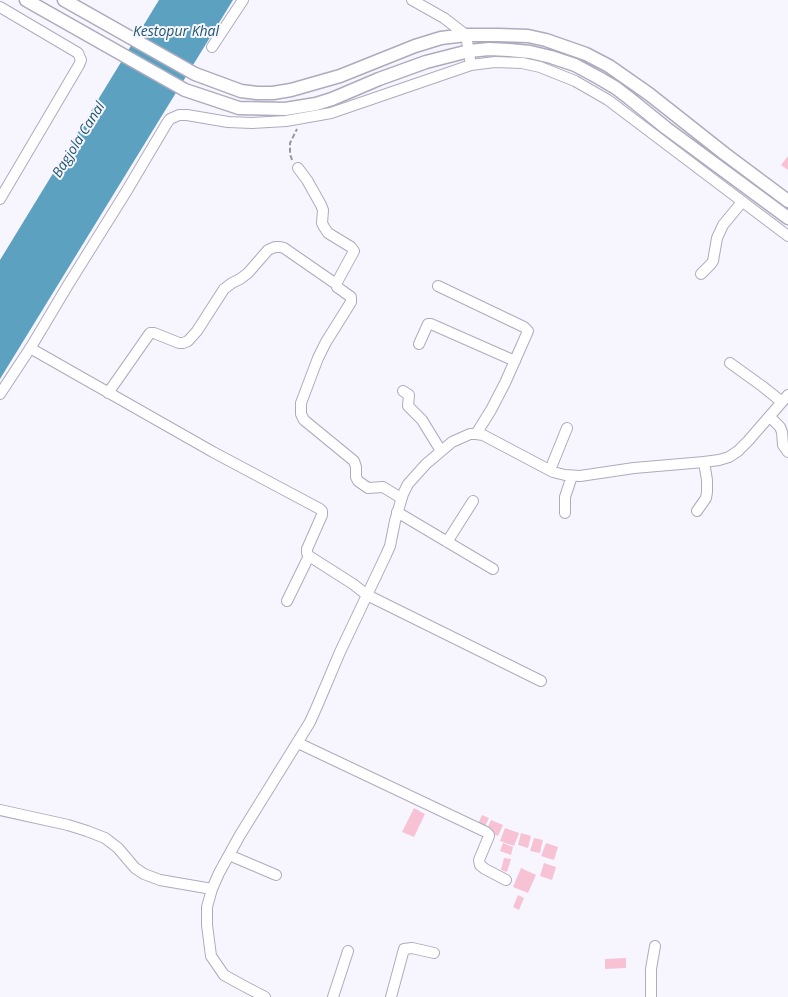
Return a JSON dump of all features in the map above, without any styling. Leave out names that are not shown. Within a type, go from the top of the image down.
[{"type":"main road","points":[[26,0],[185,90],[239,108],[285,110],[316,104],[416,65],[469,51],[509,50],[551,57],[575,65],[630,98],[666,128],[788,218]]},
{"type":"main road","points":[[64,0],[195,74],[241,90],[257,93],[291,90],[340,76],[415,46],[441,38],[466,34],[528,36],[546,40],[586,54],[609,66],[649,94],[788,201]]},
{"type":"street","points":[[212,47],[242,0]]},
{"type":"street","points":[[412,0],[444,18],[466,34],[471,65]]},
{"type":"street","points":[[0,7],[78,53],[81,60],[0,199]]},
{"type":"street","points":[[0,394],[170,119],[179,115],[228,122],[286,122],[331,113],[471,65],[494,62],[522,63],[540,67],[576,81],[608,100],[788,236]]},
{"type":"street","points":[[298,168],[321,205],[324,228],[328,233],[351,247],[354,251],[336,284]]},
{"type":"street","points":[[701,274],[713,261],[723,225],[742,202]]},
{"type":"street","points":[[108,393],[150,333],[179,343],[188,341],[197,331],[224,289],[248,272],[268,250],[275,247],[284,248],[290,254],[336,284],[337,287],[351,297],[351,302],[318,358],[301,403],[301,414],[304,420],[354,462],[358,481],[368,488],[384,488],[402,498]]},
{"type":"street","points":[[438,286],[527,329],[515,361],[491,410],[476,434]]},
{"type":"street","points":[[419,344],[428,324],[431,324],[515,361]]},
{"type":"street","points":[[30,348],[213,452],[320,509],[322,515],[307,549],[309,556],[367,595],[541,681]]},
{"type":"street","points":[[265,997],[245,992],[224,974],[211,956],[207,925],[212,889],[240,835],[298,743],[318,704],[340,652],[390,546],[397,512],[408,484],[426,464],[452,442],[470,434],[483,435],[550,470],[572,476],[704,462],[729,457],[738,451],[785,399],[762,386],[730,363]]},
{"type":"street","points":[[402,391],[409,394],[408,406],[422,420],[441,451]]},
{"type":"street","points":[[770,417],[780,427],[783,445],[788,452]]},
{"type":"street","points":[[550,470],[567,428]]},
{"type":"street","points":[[697,512],[706,498],[707,492],[704,462]]},
{"type":"street","points":[[565,513],[565,497],[572,476]]},
{"type":"street","points":[[447,542],[473,501]]},
{"type":"street","points":[[397,512],[492,569]]},
{"type":"street","points":[[288,601],[309,556]]},
{"type":"street","points":[[298,743],[486,832],[489,836],[479,860],[480,864],[485,869],[506,880]]},
{"type":"street","points":[[0,810],[87,830],[105,838],[118,848],[135,868],[144,874],[160,880],[212,889]]},
{"type":"street","points":[[229,855],[276,875]]},
{"type":"street","points":[[651,997],[651,969],[655,946]]},
{"type":"street","points":[[391,997],[404,949],[412,948],[434,953]]},
{"type":"street","points":[[334,997],[348,951]]},
{"type":"path","points":[[298,120],[297,129],[290,143],[290,154],[298,168]]},
{"type":"water","name":"Kestopur Khal","points":[[159,0],[233,0],[0,379],[0,260]]},
{"type":"building","points":[[788,156],[788,170],[781,165]]},
{"type":"building","points":[[414,808],[425,814],[414,837],[402,832]]},
{"type":"building","points":[[482,815],[489,818],[484,829],[477,826]]},
{"type":"building","points":[[491,820],[503,825],[498,836],[486,831]]},
{"type":"building","points":[[505,828],[519,833],[514,846],[500,841]]},
{"type":"building","points":[[521,833],[531,836],[528,848],[518,845]]},
{"type":"building","points":[[534,838],[543,840],[540,853],[530,851]]},
{"type":"building","points":[[503,843],[513,847],[511,855],[500,851]]},
{"type":"building","points":[[546,843],[558,847],[554,860],[541,856]]},
{"type":"building","points":[[504,858],[511,859],[507,872],[501,870]]},
{"type":"building","points":[[544,863],[556,867],[552,880],[540,876]]},
{"type":"building","points":[[521,868],[536,875],[528,893],[513,887]]},
{"type":"building","points":[[518,895],[524,898],[519,910],[513,907]]},
{"type":"building","points":[[626,958],[626,968],[605,969],[605,959]]},
{"type":"water label","name":"Bagjola Canal","points":[[79,140]]}]
